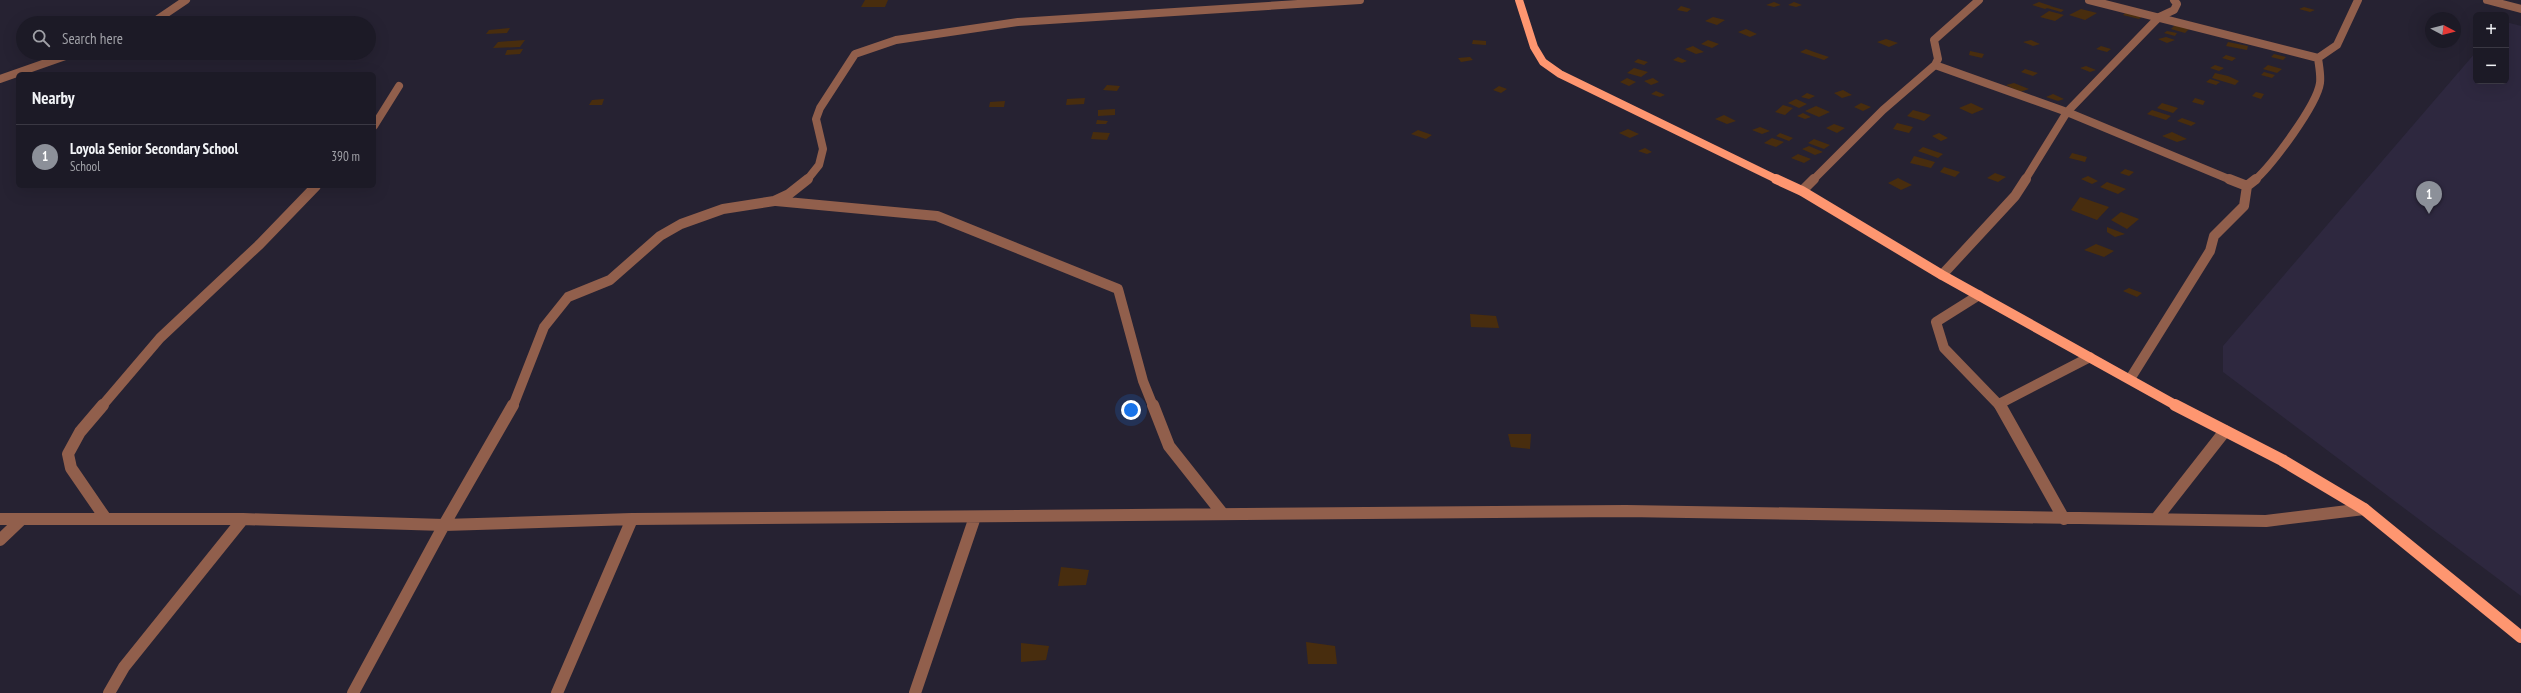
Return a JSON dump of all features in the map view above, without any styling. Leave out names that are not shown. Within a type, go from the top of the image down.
[{"type":"main road","points":[[1519,0],[1534,47],[1543,62],[1560,74],[1802,191],[1979,295],[2225,431],[2282,460],[2364,509],[2521,637]]},
{"type":"street","points":[[162,16],[186,0]]},
{"type":"street","points":[[774,201],[789,194],[805,182],[819,165],[823,149],[816,119],[820,108],[855,54],[896,40],[1018,22],[1360,0]]},
{"type":"street","points":[[1802,191],[1883,110],[1936,65],[1938,58],[1934,40],[1979,0]]},
{"type":"street","points":[[2089,0],[2318,58],[2337,45],[2358,0]]},
{"type":"street","points":[[1942,274],[2015,196],[2067,112],[2159,17],[2177,6],[2174,0]]},
{"type":"street","points":[[2487,0],[2519,8],[2519,0]]},
{"type":"street","points":[[2130,379],[2210,251],[2214,236],[2244,206],[2247,186],[2265,171],[2295,130],[2315,96],[2320,83],[2318,58]]},
{"type":"street","points":[[20,72],[54,60]]},
{"type":"street","points":[[1936,65],[2067,112],[2247,186]]},
{"type":"street","points":[[0,79],[16,73]]},
{"type":"street","points":[[376,123],[399,86]]},
{"type":"street","points":[[106,519],[71,468],[68,454],[80,432],[160,338],[260,244],[314,188]]},
{"type":"street","points":[[353,693],[444,525],[512,408],[544,327],[568,297],[610,280],[660,236],[681,224],[723,209],[774,201],[937,216],[1118,289],[1142,381],[1169,446],[1222,513]]},
{"type":"street","points":[[1979,295],[1936,322],[1944,348],[1999,404],[2064,519]]},
{"type":"street","points":[[1999,404],[2090,357]]},
{"type":"street","points":[[2156,519],[2225,431]]},
{"type":"street","points":[[0,519],[244,519],[444,525],[632,519],[975,517],[1222,513],[1626,511],[2266,521],[2364,509]]},
{"type":"street","points":[[915,693],[975,517]]},
{"type":"street","points":[[0,540],[22,519]]},
{"type":"street","points":[[109,693],[124,667],[244,519]]},
{"type":"street","points":[[557,693],[632,519]]},
{"type":"shaded area","points":[[2509,23],[2521,26],[2521,596],[2223,372],[2223,346],[2473,55],[2473,84],[2509,84]]},
{"type":"building","points":[[865,0],[888,0],[885,7],[861,7]]},
{"type":"building","points":[[1774,2],[1781,5],[1774,7],[1766,5]]},
{"type":"building","points":[[1794,2],[1802,5],[1796,7],[1788,5]]},
{"type":"building","points":[[2039,2],[2051,6],[2045,9],[2032,5]]},
{"type":"building","points":[[1681,6],[1691,9],[1687,12],[1677,10]]},
{"type":"building","points":[[2050,6],[2064,10],[2061,12],[2047,8]]},
{"type":"building","points":[[2304,7],[2315,10],[2310,12],[2299,9]]},
{"type":"building","points":[[2081,9],[2097,13],[2085,20],[2069,15]]},
{"type":"building","points":[[2049,11],[2064,15],[2055,21],[2040,17]]},
{"type":"building","points":[[2127,11],[2143,16],[2139,19],[2123,15]]},
{"type":"building","points":[[1713,17],[1725,20],[1717,25],[1705,21]]},
{"type":"building","points":[[2175,25],[2189,29],[2185,33],[2171,29]]},
{"type":"building","points":[[510,28],[507,33],[486,34],[489,30]]},
{"type":"building","points":[[1746,29],[1757,34],[1750,37],[1738,32]]},
{"type":"building","points":[[2167,31],[2177,33],[2175,36],[2164,33]]},
{"type":"building","points":[[2166,37],[2175,40],[2167,43],[2158,39]]},
{"type":"building","points":[[1886,39],[1898,43],[1889,47],[1877,42]]},
{"type":"building","points":[[525,40],[520,47],[493,48],[498,42]]},
{"type":"building","points":[[1473,40],[1486,41],[1486,45],[1472,44]]},
{"type":"building","points":[[1708,40],[1719,44],[1712,48],[1701,44]]},
{"type":"building","points":[[2031,40],[2040,44],[2033,46],[2023,42]]},
{"type":"building","points":[[2228,42],[2248,46],[2247,50],[2226,46]]},
{"type":"building","points":[[1693,46],[1704,52],[1696,54],[1685,49]]},
{"type":"building","points":[[2101,46],[2111,49],[2107,52],[2096,49]]},
{"type":"building","points":[[523,49],[520,54],[505,55],[507,50]]},
{"type":"building","points":[[1806,49],[1829,57],[1824,60],[1800,52]]},
{"type":"building","points":[[1970,51],[1984,54],[1982,58],[1969,55]]},
{"type":"building","points":[[2274,54],[2286,57],[2283,60],[2271,57]]},
{"type":"building","points":[[2226,55],[2236,58],[2232,61],[2222,58]]},
{"type":"building","points":[[1470,57],[1473,60],[1461,62],[1458,58]]},
{"type":"building","points":[[1678,57],[1687,61],[1682,63],[1673,60]]},
{"type":"building","points":[[1638,59],[1648,62],[1644,65],[1634,62]]},
{"type":"building","points":[[2215,65],[2224,68],[2219,71],[2210,68]]},
{"type":"building","points":[[2268,65],[2282,69],[2277,73],[2263,69]]},
{"type":"building","points":[[2086,66],[2096,70],[2090,72],[2080,68]]},
{"type":"building","points":[[1634,68],[1648,72],[1641,77],[1627,73]]},
{"type":"building","points":[[2025,69],[2038,73],[2033,76],[2021,72]]},
{"type":"building","points":[[2264,72],[2275,75],[2272,78],[2261,75]]},
{"type":"building","points":[[2215,73],[2228,76],[2239,81],[2235,85],[2212,78]]},
{"type":"building","points":[[1627,78],[1636,82],[1629,86],[1620,82]]},
{"type":"building","points":[[1653,78],[1659,82],[1651,85],[1644,81]]},
{"type":"building","points":[[2210,79],[2220,82],[2216,85],[2206,82]]},
{"type":"building","points":[[2014,83],[2029,89],[2020,92],[2006,85]]},
{"type":"building","points":[[1107,85],[1120,86],[1117,91],[1103,90]]},
{"type":"building","points":[[1499,86],[1507,89],[1501,93],[1493,90]]},
{"type":"building","points":[[1843,90],[1852,95],[1842,98],[1834,93]]},
{"type":"building","points":[[1656,91],[1665,95],[1660,97],[1651,94]]},
{"type":"building","points":[[2256,92],[2264,94],[2261,99],[2252,96]]},
{"type":"building","points":[[1807,93],[1815,96],[1809,99],[1801,97]]},
{"type":"building","points":[[2053,94],[2064,99],[2058,101],[2046,97]]},
{"type":"building","points":[[1085,98],[1084,104],[1066,105],[1067,99]]},
{"type":"building","points":[[2195,98],[2205,101],[2203,105],[2192,102]]},
{"type":"building","points":[[604,99],[602,105],[589,105],[592,100]]},
{"type":"building","points":[[1796,99],[1807,104],[1799,108],[1788,103]]},
{"type":"building","points":[[1005,101],[1004,107],[989,107],[990,102]]},
{"type":"building","points":[[1861,103],[1871,107],[1863,111],[1854,107]]},
{"type":"building","points":[[1971,103],[1984,109],[1972,114],[1959,108]]},
{"type":"building","points":[[2162,103],[2178,108],[2173,113],[2157,108]]},
{"type":"building","points":[[1783,105],[1793,108],[1785,115],[1775,112]]},
{"type":"building","points":[[1816,106],[1830,112],[1819,117],[1805,111]]},
{"type":"building","points":[[1115,109],[1115,115],[1098,116],[1098,110]]},
{"type":"building","points":[[1913,110],[1931,115],[1924,121],[1907,116]]},
{"type":"building","points":[[2152,110],[2171,116],[2166,120],[2147,114]]},
{"type":"building","points":[[1803,113],[1811,117],[1805,119],[1797,116]]},
{"type":"building","points":[[1724,115],[1736,121],[1727,124],[1715,119]]},
{"type":"building","points":[[2182,118],[2196,123],[2191,126],[2177,121]]},
{"type":"building","points":[[1097,120],[1108,121],[1106,124],[1096,124]]},
{"type":"building","points":[[1897,123],[1913,127],[1909,133],[1893,129]]},
{"type":"building","points":[[1834,124],[1845,128],[1837,133],[1826,128]]},
{"type":"building","points":[[1760,127],[1770,131],[1762,134],[1752,130]]},
{"type":"building","points":[[1628,129],[1639,134],[1630,138],[1619,133]]},
{"type":"building","points":[[1418,130],[1432,135],[1426,139],[1411,134]]},
{"type":"building","points":[[1093,132],[1110,133],[1107,140],[1091,139]]},
{"type":"building","points":[[2172,132],[2187,139],[2177,142],[2162,136]]},
{"type":"building","points":[[1780,133],[1793,138],[1789,141],[1776,136]]},
{"type":"building","points":[[1939,133],[1948,138],[1941,141],[1932,136]]},
{"type":"building","points":[[1772,138],[1784,142],[1776,147],[1764,143]]},
{"type":"building","points":[[1814,139],[1830,145],[1824,149],[1808,143]]},
{"type":"building","points":[[1809,146],[1823,152],[1815,155],[1802,149]]},
{"type":"building","points":[[1923,147],[1943,154],[1938,158],[1918,151]]},
{"type":"building","points":[[1645,148],[1652,152],[1647,154],[1638,151]]},
{"type":"building","points":[[2072,153],[2087,157],[2085,162],[2069,158]]},
{"type":"building","points":[[1798,154],[1811,159],[1804,163],[1791,158]]},
{"type":"building","points":[[1914,156],[1935,162],[1931,168],[1910,163]]},
{"type":"building","points":[[1944,167],[1960,172],[1955,177],[1940,172]]},
{"type":"building","points":[[2125,169],[2134,172],[2129,176],[2120,173]]},
{"type":"building","points":[[1995,173],[2006,177],[1998,182],[1987,178]]},
{"type":"building","points":[[2088,176],[2098,181],[2092,184],[2081,179]]},
{"type":"building","points":[[1898,178],[1912,185],[1901,190],[1888,183]]},
{"type":"building","points":[[2107,182],[2126,189],[2118,194],[2100,187]]},
{"type":"building","points":[[2080,197],[2109,207],[2097,220],[2071,210]]},
{"type":"building","points":[[2121,212],[2139,219],[2127,229],[2111,220]]},
{"type":"building","points":[[2107,227],[2125,234],[2115,237],[2107,232]]},
{"type":"building","points":[[2096,244],[2114,251],[2104,257],[2084,250]]},
{"type":"building","points":[[2129,288],[2142,293],[2137,297],[2123,291]]},
{"type":"building","points":[[1470,314],[1496,316],[1499,328],[1471,327]]},
{"type":"building","points":[[1508,434],[1531,434],[1530,449],[1511,447]]},
{"type":"building","points":[[1061,567],[1089,570],[1086,585],[1058,586]]},
{"type":"building","points":[[1306,642],[1335,646],[1337,664],[1308,664]]},
{"type":"building","points":[[1021,643],[1049,646],[1046,660],[1021,662]]},
{"type":"place","name":"Loyola Senior Secondary School","points":[[2429,214]]}]
